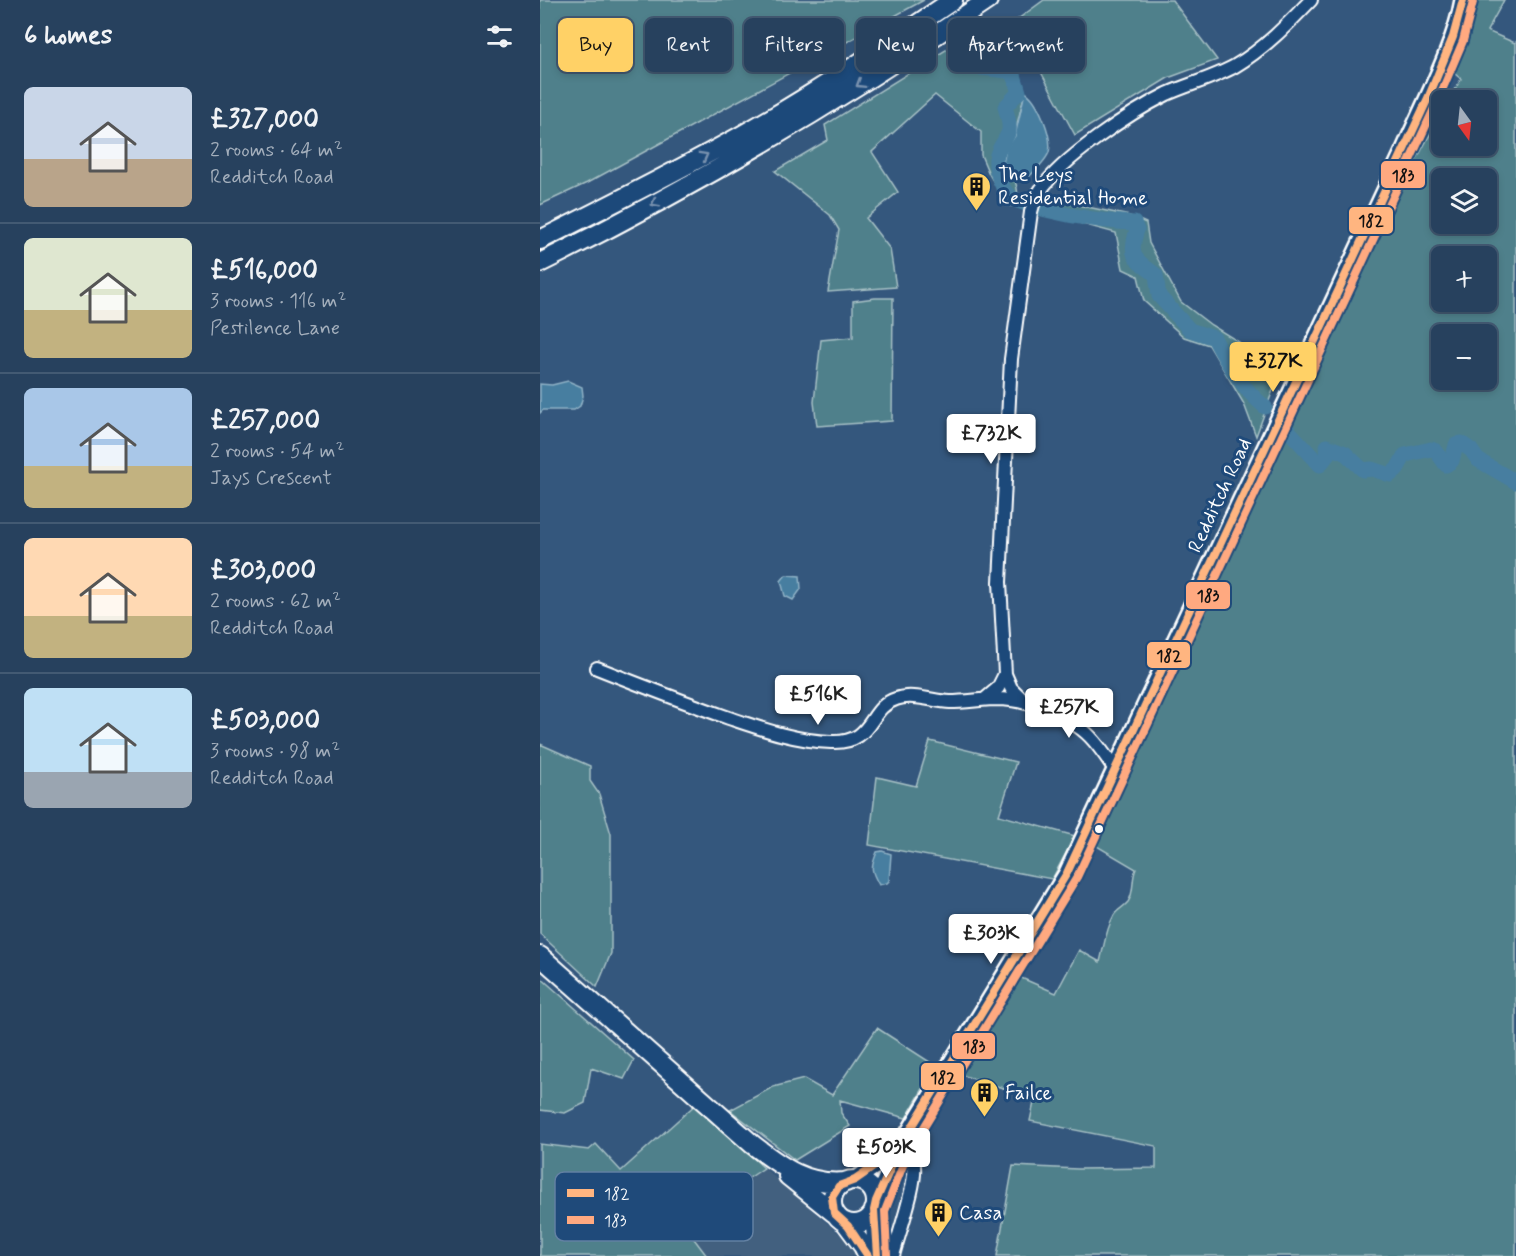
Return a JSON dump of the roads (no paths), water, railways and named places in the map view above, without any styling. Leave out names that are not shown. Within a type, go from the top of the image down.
[{"type":"highway","points":[[540,240],[679,169],[815,92],[953,0]]},
{"type":"highway","points":[[540,262],[595,236],[752,151],[984,3]]},
{"type":"highway","points":[[540,226],[618,191],[679,169]]},
{"type":"highway","points":[[540,273],[595,236]]},
{"type":"highway","points":[[540,956],[752,1144],[780,1166],[792,1180],[840,1218],[854,1224],[862,1223],[870,1217],[875,1206],[873,1192],[866,1184],[850,1181],[818,1182],[780,1166]]},
{"type":"highway","points":[[850,1181],[839,1186],[834,1193],[832,1205],[868,1256]]},
{"type":"highway","name":"Redditch Road","points":[[875,1206],[877,1256]]},
{"type":"main road","name":"Redditch Road","points":[[875,1206],[898,1150],[1067,873],[1404,150],[1444,58],[1460,16],[1463,0]]},
{"type":"main road","name":"Redditch Road","points":[[850,1181],[898,1150]]},
{"type":"street","points":[[1026,703],[1011,688],[1005,674],[1000,582],[1011,359],[1032,206],[1050,178],[1087,146],[1154,101],[1243,62],[1285,27],[1311,0]]},
{"type":"street","points":[[597,668],[743,723],[781,734],[827,742],[841,742],[857,738],[887,704],[896,699],[917,698],[950,702],[985,699],[1026,703],[1056,715],[1083,730],[1094,740],[1116,771]]},
{"type":"street","points":[[985,699],[998,688],[1005,674]]},
{"type":"street","points":[[893,1256],[915,1169],[912,1160],[898,1150]]},
{"type":"waterway","points":[[1009,72],[1014,75],[1019,92],[1005,107],[1009,130],[996,159],[1000,180],[1008,194],[1021,202],[1052,212],[1134,223],[1137,230],[1133,246],[1135,257],[1156,275],[1159,296],[1190,330],[1214,338],[1236,376],[1265,407]]},
{"type":"waterway","points":[[1289,431],[1320,465],[1327,456],[1327,446],[1345,453],[1363,470],[1372,469],[1390,475],[1397,469],[1405,455],[1431,449],[1436,451],[1446,465],[1452,461],[1456,445],[1461,443],[1471,450],[1478,460],[1516,482]]},
{"type":"place","name":"The Leys Residential Home","points":[[977,212]]},
{"type":"place","name":"Failce","points":[[984,1118]]},
{"type":"place","name":"Casa","points":[[938,1238]]}]
